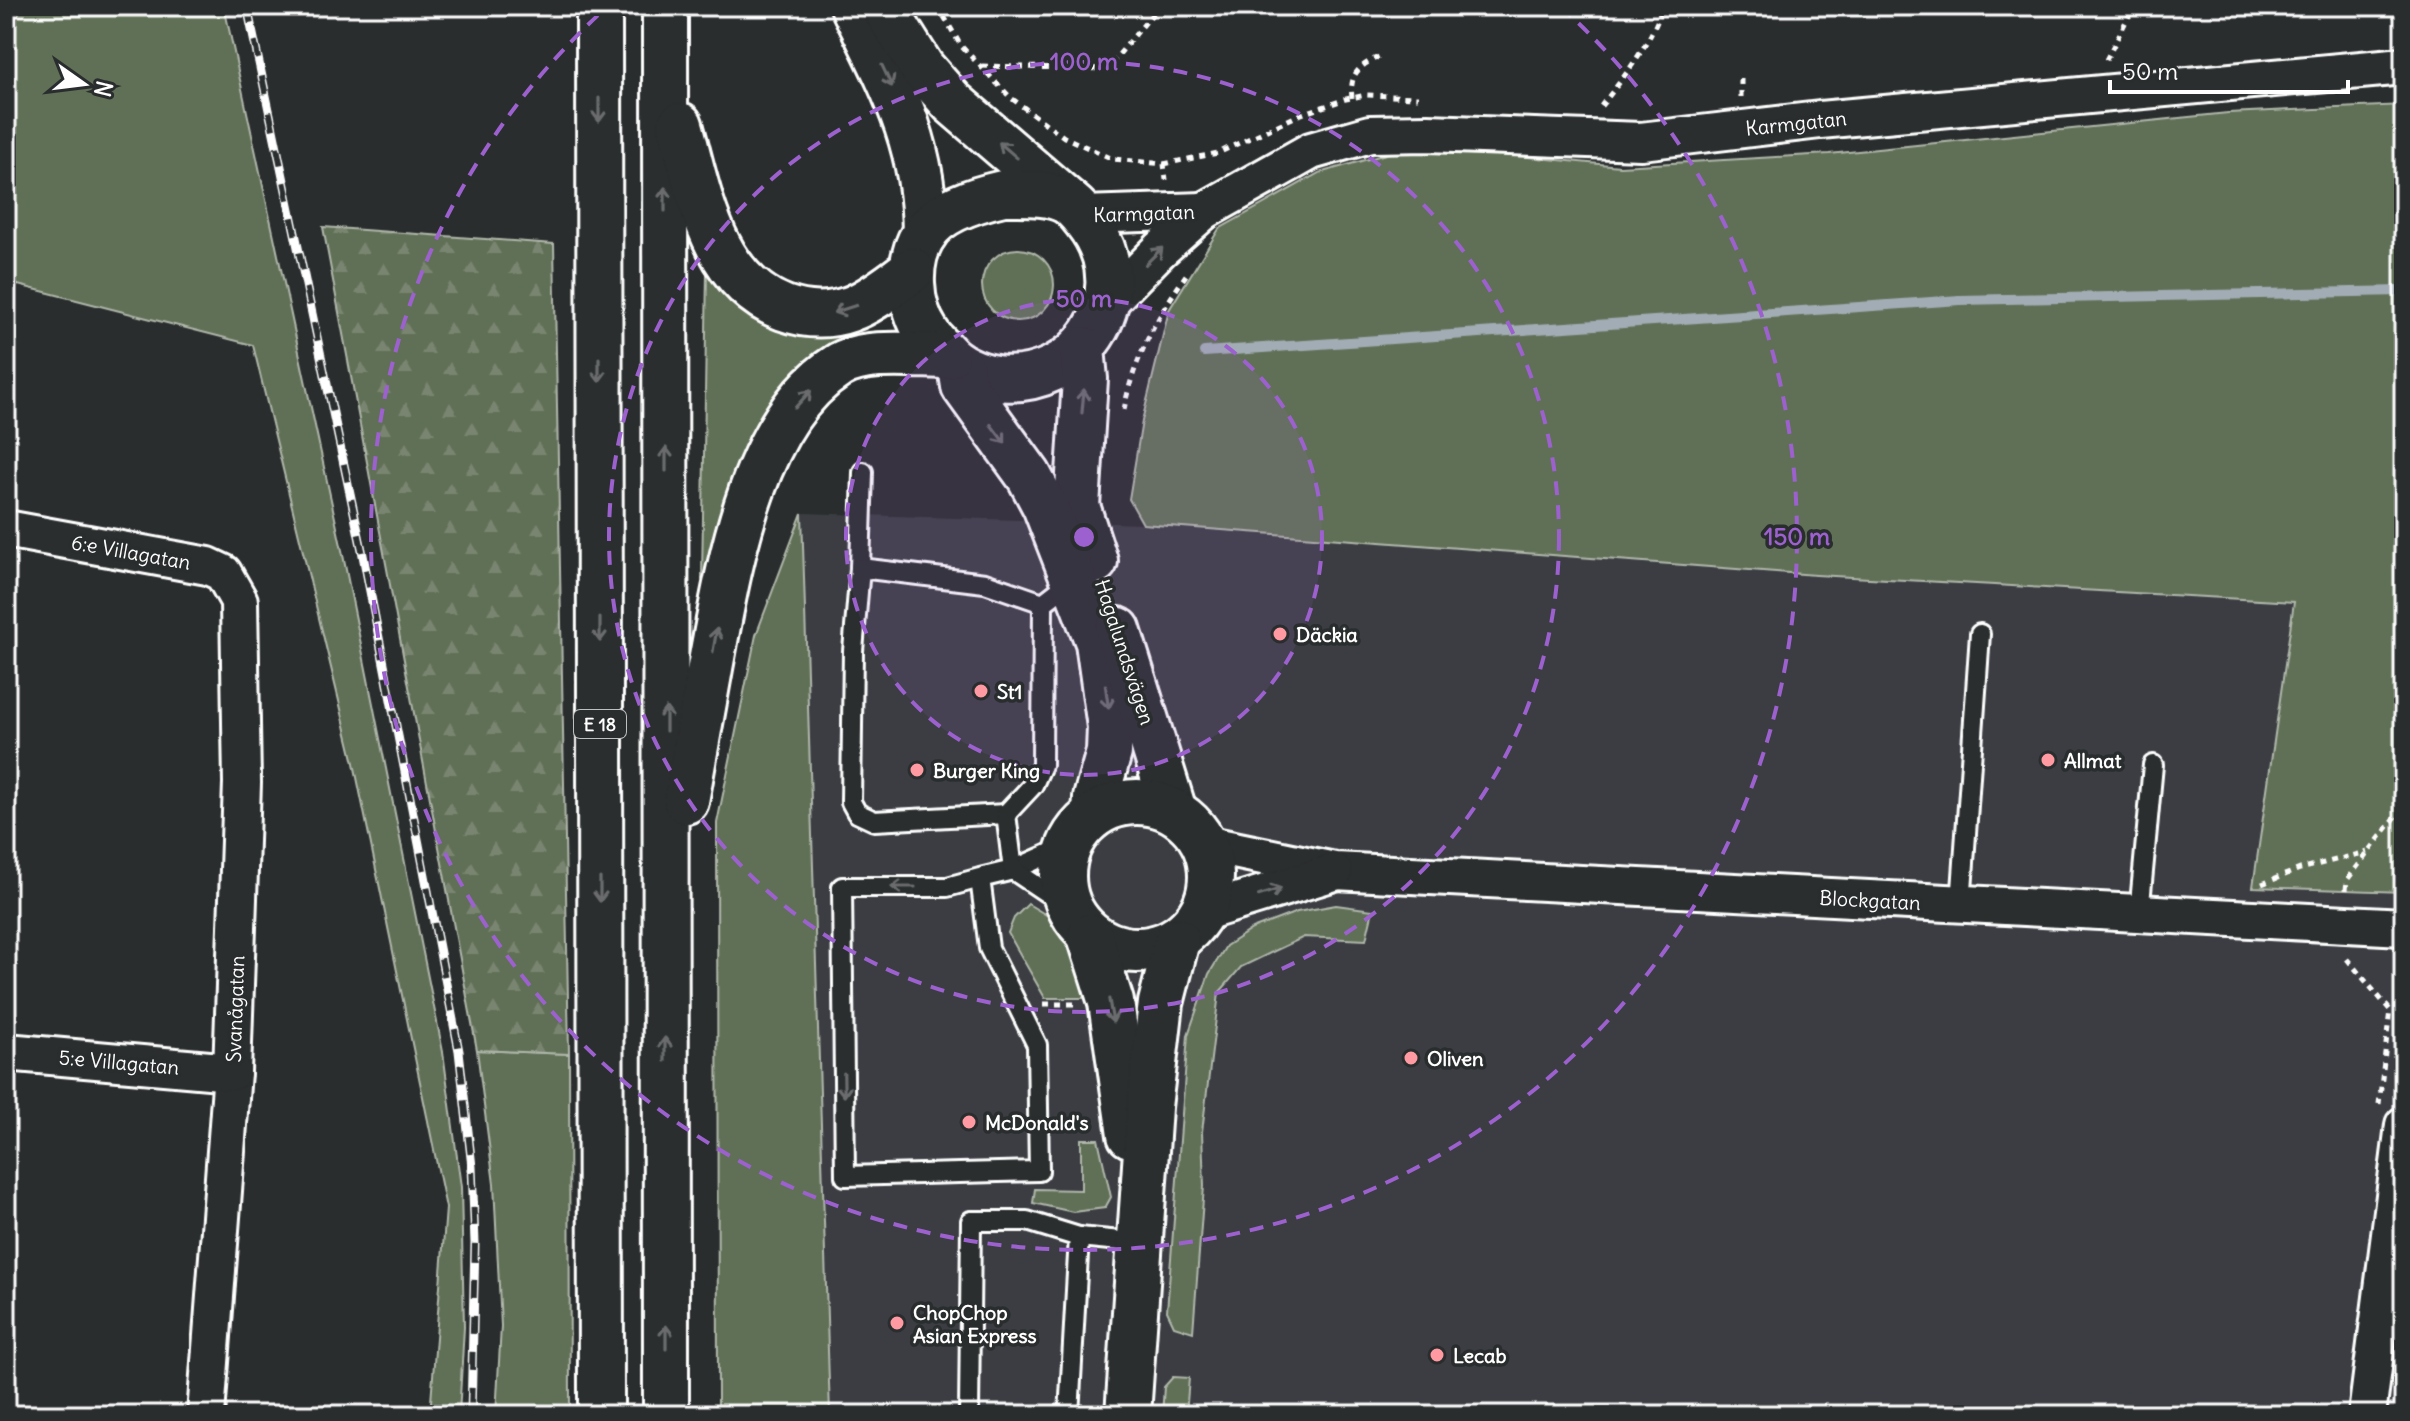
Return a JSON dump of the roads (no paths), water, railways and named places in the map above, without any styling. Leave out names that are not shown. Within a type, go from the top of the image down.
[{"type":"main road","name":"E 18","points":[[599,6],[601,1415]]},
{"type":"main road","points":[[665,6],[666,1415]]},
{"type":"main road","name":"Hagalundsvägen","points":[[853,6],[905,115],[916,151],[924,200],[914,302],[926,332],[954,362],[964,386],[1029,476],[1045,506],[1059,591],[1098,642],[1108,701],[1109,752],[1096,798],[1082,830]]},
{"type":"main road","points":[[666,909],[725,586],[760,470],[780,428],[799,403],[840,364],[879,356],[954,362],[986,376],[1012,380],[1037,376],[1061,365],[1082,349],[1096,329],[1106,305],[1108,273],[1101,242],[1075,208],[952,102],[922,68],[883,6]]},
{"type":"main road","points":[[665,77],[706,215],[722,255],[746,286],[769,302],[794,311],[822,315],[852,309],[918,252],[946,215],[975,200],[1003,193],[1035,193],[1075,208]]},
{"type":"main road","name":"Hagalundsvägen","points":[[1082,349],[1085,379],[1077,506],[1138,688],[1174,811]]},
{"type":"main road","points":[[1128,1415],[1141,1229],[1149,1107],[1161,1003],[1190,926],[1213,878],[1205,844],[1192,825],[1174,811],[1148,802],[1121,803],[1082,830],[1062,876],[1111,1002],[1141,1229]]},
{"type":"main road","points":[[1079,921],[1118,950],[1148,951],[1190,926]]},
{"type":"street","name":"Karmgatan","points":[[1106,305],[1204,211],[1311,151],[1370,134],[1428,133],[1641,141],[2036,99],[2404,66]]},
{"type":"street","name":"Karmgatan","points":[[1075,208],[1204,211]]},
{"type":"street","name":"6:e Villagatan","points":[[6,529],[208,566],[223,573],[239,601]]},
{"type":"street","name":"Svanågatan","points":[[206,1415],[232,1072],[242,783],[239,601]]},
{"type":"street","name":"Blockgatan","points":[[1205,844],[1335,871],[2404,927]]},
{"type":"street","name":"Blockgatan","points":[[1190,926],[1335,871]]},
{"type":"street","name":"5:e Villagatan","points":[[6,1052],[232,1072]]},
{"type":"street","points":[[2367,1415],[2391,1121]]},
{"type":"lane","points":[[860,568],[1059,591],[1042,765],[1033,785],[1006,814],[874,821],[857,813],[851,802],[853,651],[863,472]]},
{"type":"lane","points":[[1961,905],[1980,634]]},
{"type":"lane","points":[[2139,914],[2153,765]]},
{"type":"lane","points":[[1006,814],[1013,870],[1079,921]]},
{"type":"lane","points":[[980,878],[989,948],[1037,1045],[1039,1171],[845,1176],[842,887],[947,887],[980,878],[1013,870],[1082,830]]},
{"type":"lane","points":[[969,1415],[971,1221],[1027,1221],[1079,1237],[1141,1229]]},
{"type":"lane","points":[[1069,1415],[1079,1237]]},
{"type":"waterway","points":[[1204,352],[1960,300],[2404,291]]},
{"type":"railway","points":[[247,6],[362,550],[459,1051],[472,1167],[475,1243],[471,1415]]},
{"type":"place","name":"Däckia","points":[[1280,634]]},
{"type":"place","name":"St1","points":[[981,691]]},
{"type":"place","name":"Allmat","points":[[2048,760]]},
{"type":"place","name":"Burger King","points":[[917,770]]},
{"type":"place","name":"Oliven","points":[[1411,1058]]},
{"type":"place","name":"McDonald's","points":[[969,1122]]},
{"type":"place","name":"ChopChop Asian Express","points":[[897,1323]]},
{"type":"place","name":"Lecab","points":[[1437,1355]]}]
